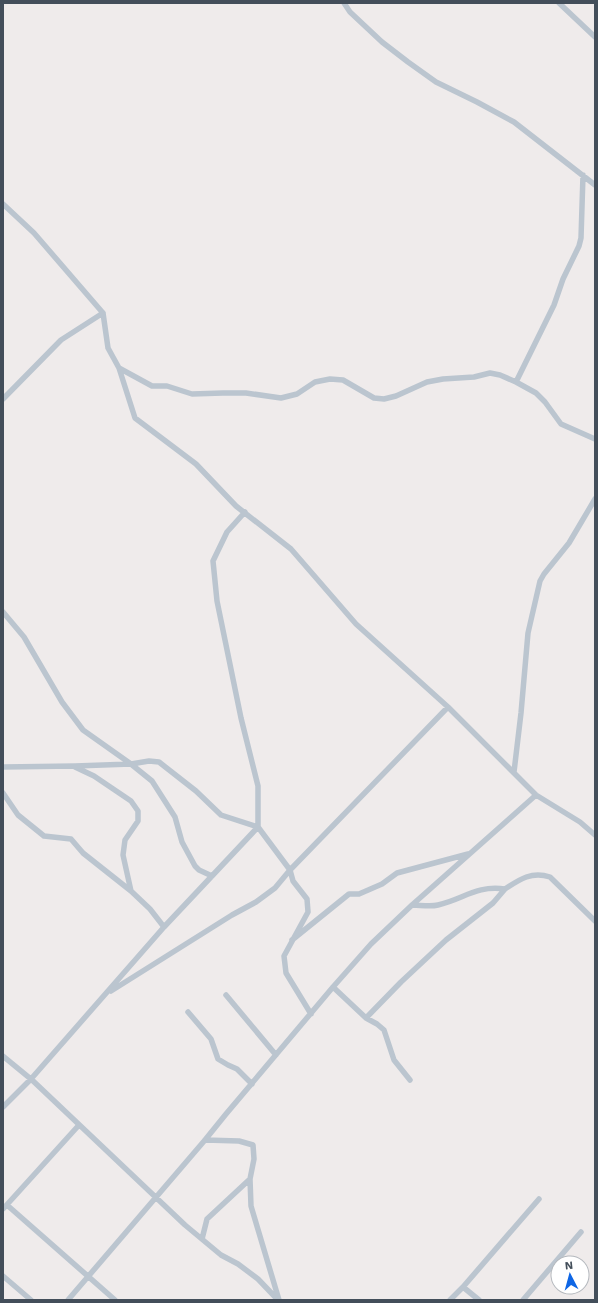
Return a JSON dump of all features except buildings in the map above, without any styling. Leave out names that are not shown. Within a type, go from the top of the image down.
[{"type":"street","points":[[344,3],[350,12],[382,42],[408,62],[436,82],[514,122],[595,185]]},
{"type":"street","points":[[559,3],[595,37]]},
{"type":"street","points":[[516,382],[554,305],[563,279],[579,246],[581,238],[583,176]]},
{"type":"street","points":[[3,204],[34,233],[103,313],[108,348],[119,368],[135,418],[196,464],[244,512],[291,549],[356,624],[448,707],[536,795],[580,822],[595,835]]},
{"type":"street","points":[[3,399],[62,340],[103,313]]},
{"type":"street","points":[[119,368],[152,386],[167,386],[192,394],[246,393],[281,398],[297,394],[315,382],[330,379],[343,380],[374,398],[384,400],[427,382],[443,379],[474,378],[490,373],[500,375],[536,393],[545,402],[561,424],[595,439]]},
{"type":"street","points":[[514,772],[528,633],[540,581],[569,543],[595,499]]},
{"type":"street","points":[[3,1107],[31,1079],[164,927],[258,827],[258,786],[241,718],[217,601],[213,561],[227,532],[244,512]]},
{"type":"street","points":[[3,612],[24,637],[62,702],[83,730],[152,781],[175,817],[182,842],[195,866],[199,870],[212,876]]},
{"type":"street","points":[[104,995],[232,915],[256,902],[275,888],[290,870],[448,707]]},
{"type":"street","points":[[3,767],[131,764],[149,761],[159,762],[196,791],[221,815],[258,827],[290,870],[293,881],[306,899],[308,912],[284,956],[286,973],[311,1014]]},
{"type":"street","points":[[75,766],[94,776],[125,797],[138,811],[138,821],[125,840],[123,855],[131,891]]},
{"type":"street","points":[[3,793],[18,815],[44,836],[70,839],[83,853],[131,891],[150,909],[164,927]]},
{"type":"street","points":[[68,1300],[371,944],[412,905],[536,795]]},
{"type":"street","points":[[292,940],[348,894],[359,894],[382,884],[397,873],[470,853]]},
{"type":"street","points":[[366,1018],[401,982],[446,940],[493,903],[505,889],[520,879],[542,874],[550,878],[595,921]]},
{"type":"street","points":[[412,905],[437,905],[480,889],[505,889]]},
{"type":"street","points":[[333,988],[366,1018],[384,1030],[394,1060],[410,1080]]},
{"type":"street","points":[[226,995],[276,1055]]},
{"type":"street","points":[[188,1012],[211,1039],[218,1059],[237,1068],[252,1084]]},
{"type":"street","points":[[3,1056],[31,1079],[185,1225],[221,1255],[238,1264],[258,1280],[278,1300]]},
{"type":"street","points":[[79,1125],[5,1207],[115,1300]]},
{"type":"street","points":[[205,1140],[239,1141],[253,1145],[254,1159],[250,1179],[251,1206],[278,1300]]},
{"type":"street","points":[[202,1239],[207,1219],[250,1179]]},
{"type":"street","points":[[450,1300],[464,1287],[539,1199]]},
{"type":"street","points":[[523,1300],[581,1232]]},
{"type":"street","points":[[3,1276],[31,1300]]},
{"type":"street","points":[[464,1287],[479,1300]]}]
